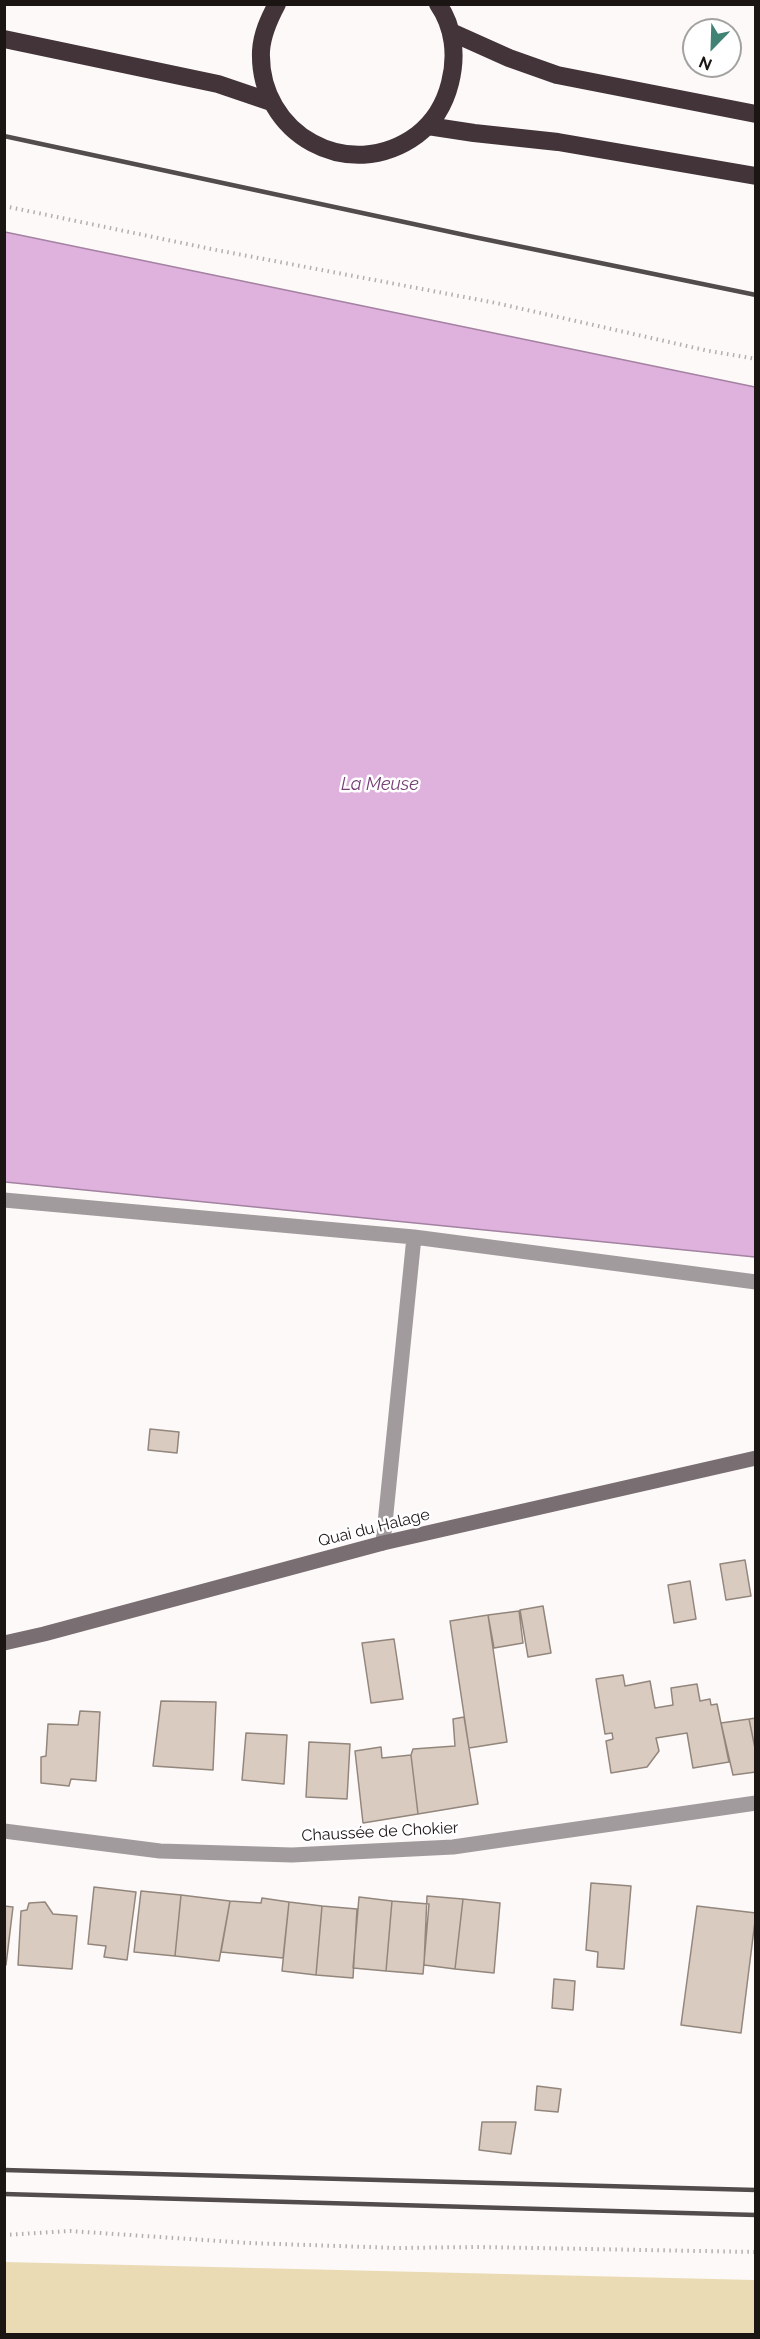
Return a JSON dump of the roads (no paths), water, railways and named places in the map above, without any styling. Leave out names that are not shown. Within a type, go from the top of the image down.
[{"type":"highway","points":[[277,4],[267,23],[261,49],[262,76],[271,102],[289,127],[314,145],[343,155],[374,154],[403,145],[428,126],[447,98],[454,65],[451,32],[438,4]]},
{"type":"highway","points":[[451,32],[509,58],[557,75],[756,114]]},
{"type":"highway","points":[[4,39],[218,84],[271,102]]},
{"type":"highway","points":[[428,126],[474,134],[558,142],[756,177]]},
{"type":"main road","name":"Quai du Halage","points":[[4,1643],[383,1543],[756,1458]]},
{"type":"street","points":[[4,1200],[414,1237],[756,1282]]},
{"type":"street","points":[[383,1543],[414,1237]]},
{"type":"street","name":"Chaussée de Chokier","points":[[4,1831],[160,1851],[292,1855],[453,1847],[756,1803]]},
{"type":"water","name":"La Meuse","points":[[5,232],[755,387],[755,1257],[5,1182]]},
{"type":"railway","points":[[4,136],[756,295]]},
{"type":"railway","points":[[4,2170],[756,2190]]},
{"type":"railway","points":[[4,2194],[756,2215]]}]
